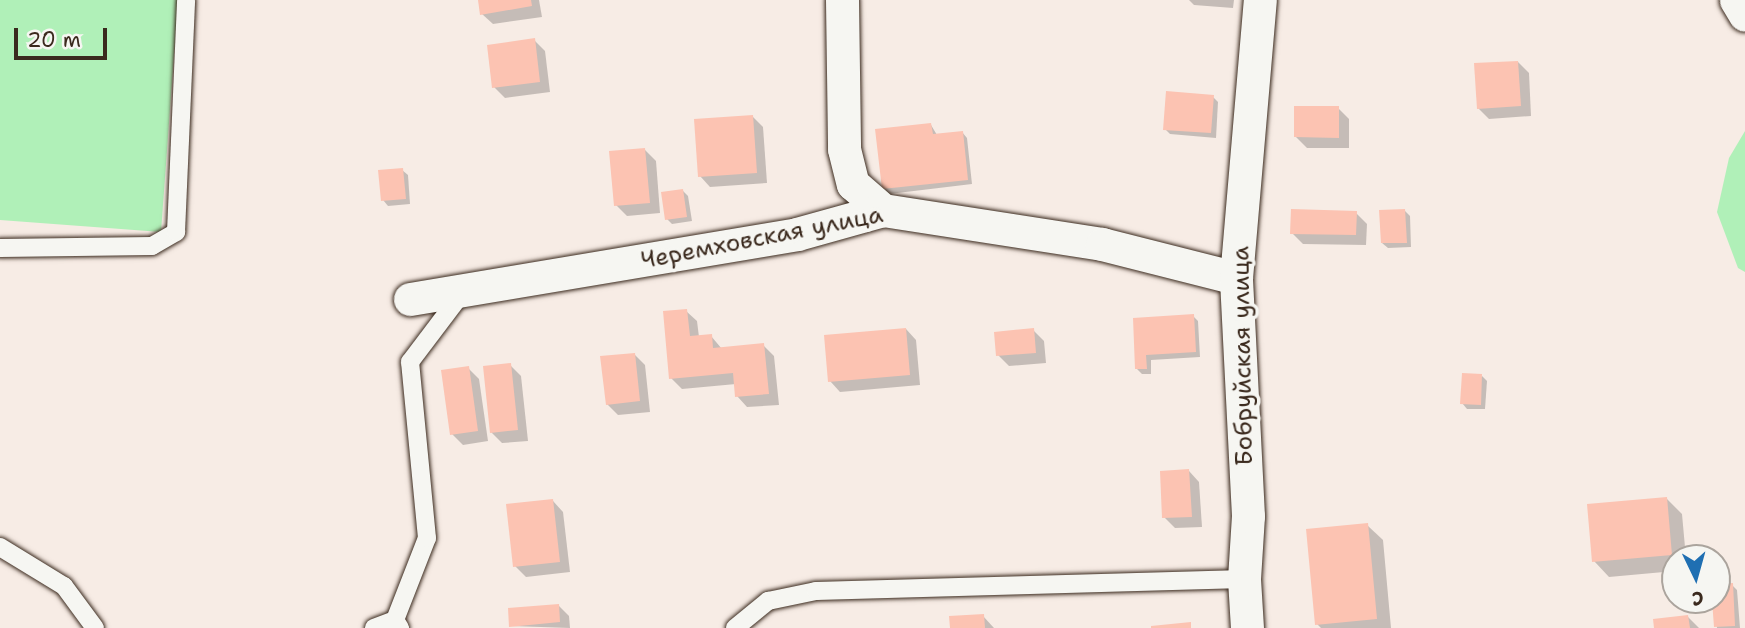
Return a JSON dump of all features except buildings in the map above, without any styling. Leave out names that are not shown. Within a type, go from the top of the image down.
[{"type":"street","points":[[842,0],[844,149],[853,184],[883,210]]},
{"type":"street","name":"Бобруйская улица","points":[[1247,628],[1244,579],[1248,516],[1236,278],[1260,0]]},
{"type":"street","points":[[1736,0],[1745,15]]},
{"type":"street","name":"Черемховская улица","points":[[411,299],[797,234],[883,210],[1102,244],[1236,278]]},
{"type":"lane","points":[[0,248],[152,246],[176,232],[186,0]]},
{"type":"lane","points":[[374,628],[397,624],[427,538],[410,362],[463,292]]},
{"type":"lane","points":[[0,547],[64,586],[95,628]]},
{"type":"lane","points":[[735,628],[768,601],[816,591],[1244,579]]},
{"type":"green space","points":[[0,0],[178,0],[161,232],[0,220]]},
{"type":"green space","points":[[1745,131],[1745,272],[1738,268],[1717,212],[1729,158]]}]
